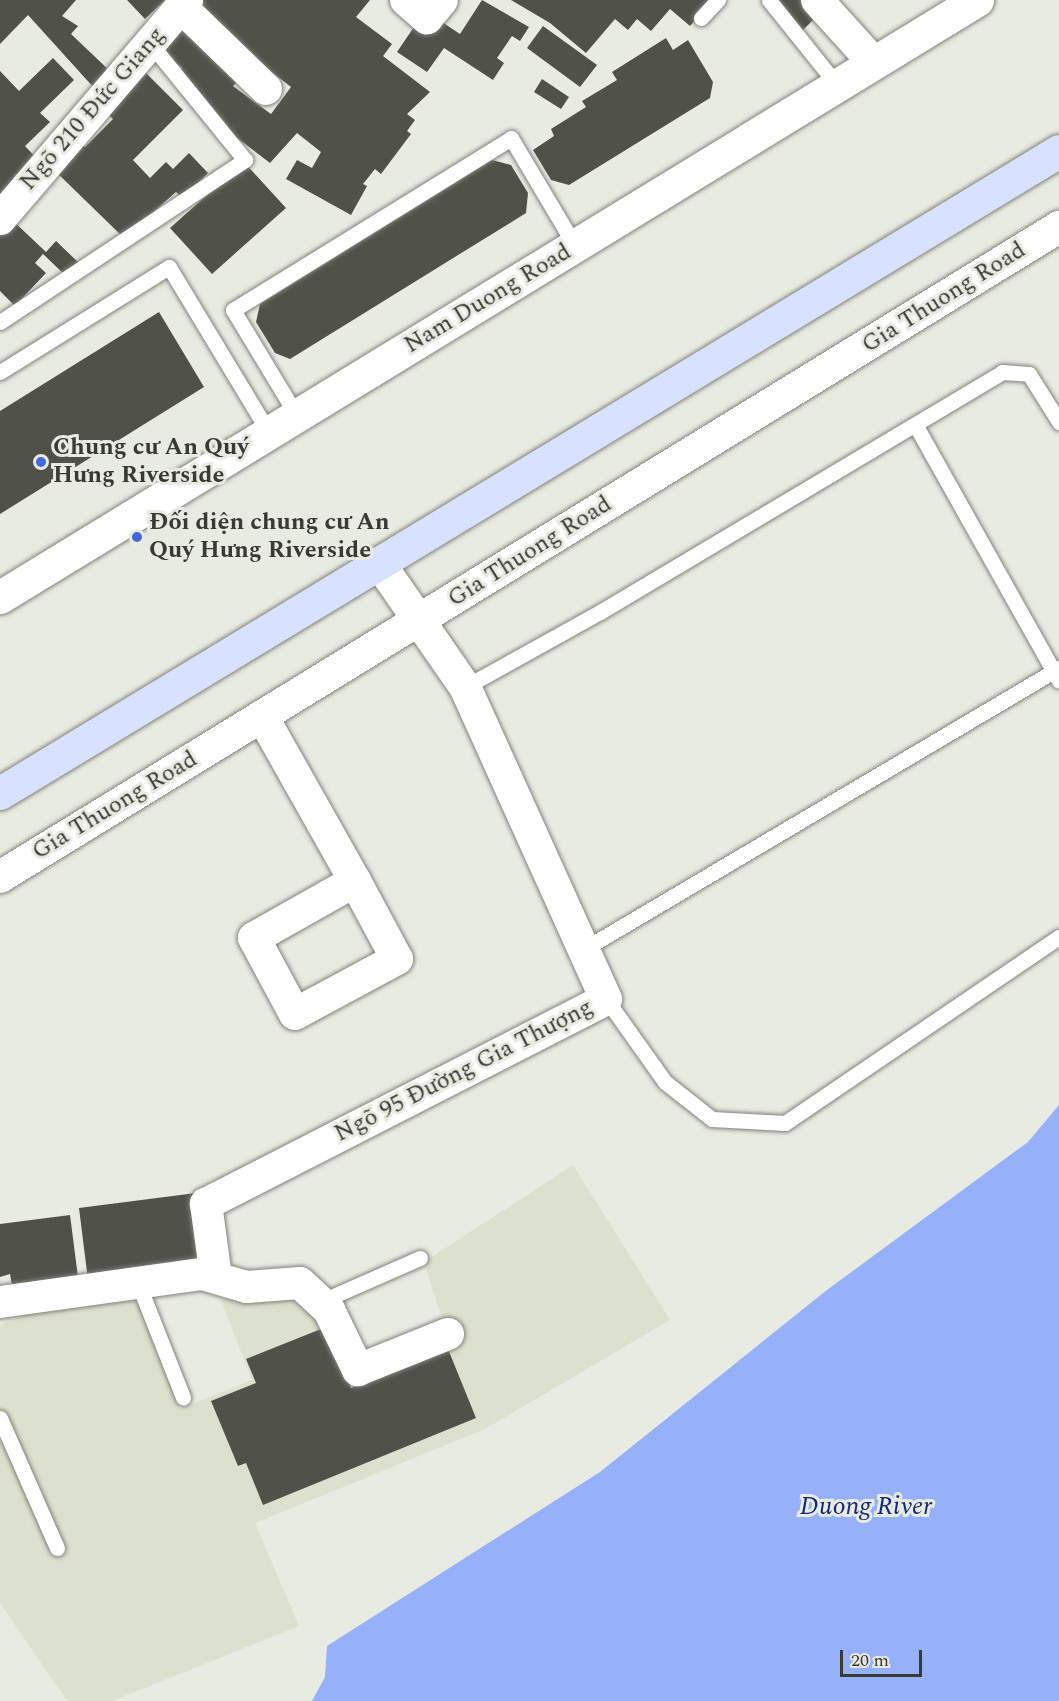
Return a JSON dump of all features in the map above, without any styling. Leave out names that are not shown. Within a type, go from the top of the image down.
[{"type":"main road","points":[[0,793],[1059,151]]},
{"type":"street","points":[[406,0],[427,18],[442,0]]},
{"type":"street","points":[[817,0],[874,63]]},
{"type":"street","name":"Nam Duong Road","points":[[0,597],[977,0]]},
{"type":"street","points":[[184,4],[266,89]]},
{"type":"street","name":"Ngõ 210 Đức Giang","points":[[0,219],[184,4]]},
{"type":"street","name":"Gia Thuong Road","points":[[0,876],[1059,227]]},
{"type":"street","name":"Ngõ 95 Đường Gia Thượng","points":[[216,1277],[206,1204],[606,999],[465,687],[379,563]]},
{"type":"street","points":[[262,716],[355,881],[397,959],[295,1014],[254,938],[355,881]]},
{"type":"street","points":[[0,1302],[201,1275],[216,1277],[247,1287],[300,1283],[322,1301],[334,1318],[357,1370],[448,1334]]},
{"type":"lane","points":[[701,18],[718,0]]},
{"type":"lane","points":[[769,0],[837,85]]},
{"type":"lane","points":[[0,322],[245,160],[150,44]]},
{"type":"lane","points":[[297,416],[233,310],[511,138],[575,246]]},
{"type":"lane","points":[[0,372],[169,267],[268,433]]},
{"type":"lane","points":[[465,687],[600,612],[916,426],[1002,372],[1029,374],[1059,422]]},
{"type":"lane","points":[[584,949],[1057,673],[916,426]]},
{"type":"lane","points":[[606,999],[665,1082],[712,1119],[785,1123],[1059,937]]},
{"type":"lane","points":[[322,1301],[420,1258]]},
{"type":"lane","points":[[138,1283],[183,1396]]},
{"type":"lane","points":[[0,1418],[57,1548]]},
{"type":"shaded area","points":[[573,1165],[670,1320],[485,1429],[255,1523],[299,1626],[112,1701],[67,1701],[0,1603],[0,1325],[27,1314],[139,1300],[180,1409],[252,1380],[221,1300],[283,1291],[296,1294],[326,1327],[352,1388],[450,1343],[424,1262]]},
{"type":"water","name":"Duong River","points":[[1059,1105],[1059,1701],[312,1701],[325,1677],[327,1646],[600,1472],[827,1290],[1028,1142]]},
{"type":"building","points":[[0,0],[76,0],[62,16],[78,26],[71,34],[112,73],[95,89],[28,15],[0,44]]},
{"type":"building","points":[[127,0],[165,0],[145,19]]},
{"type":"building","points":[[194,0],[370,0],[356,17],[392,44],[383,56],[430,92],[407,114],[415,120],[407,131],[411,134],[381,174],[375,169],[363,184],[367,186],[351,215],[286,179],[297,160],[312,168],[321,152],[297,133],[270,163],[228,131],[177,74],[182,68],[152,44],[173,19],[247,73],[233,86],[271,114],[291,87],[188,8]]},
{"type":"building","points":[[482,0],[529,27],[520,41],[512,36],[497,58],[504,63],[493,80],[444,48],[427,72],[397,52],[414,27],[425,35],[436,18],[460,34]]},
{"type":"building","points":[[511,0],[713,0],[690,26],[670,9],[651,31],[637,19],[628,30],[615,19],[586,53],[550,23]]},
{"type":"building","points":[[773,0],[809,0],[821,12],[802,31]]},
{"type":"building","points":[[543,26],[597,65],[580,87],[527,48]]},
{"type":"building","points":[[666,38],[673,50],[688,40],[713,82],[710,98],[569,185],[551,180],[533,150],[554,136],[551,129],[586,107],[582,101],[617,80],[612,72]]},
{"type":"building","points":[[53,58],[74,80],[40,113],[50,122],[25,146],[40,162],[0,201],[0,71],[19,91]]},
{"type":"building","points":[[144,71],[183,110],[133,160],[150,178],[166,162],[173,169],[189,153],[208,173],[183,198],[176,192],[124,238],[51,167],[74,136],[85,147],[113,119],[98,105]]},
{"type":"building","points":[[542,79],[569,97],[561,109],[534,92]]},
{"type":"building","points":[[492,160],[511,165],[528,193],[526,213],[290,359],[275,353],[256,322],[260,304]]},
{"type":"building","points":[[244,162],[286,208],[212,274],[170,228]]},
{"type":"building","points":[[10,218],[46,252],[56,241],[80,264],[67,277],[43,254],[35,263],[46,273],[15,306],[0,291],[0,228]]},
{"type":"building","name":"Chung cư An Quý Hưng Riverside","points":[[159,312],[204,387],[0,514],[0,411]]},
{"type":"building","points":[[196,1193],[206,1264],[88,1280],[79,1208]]},
{"type":"building","points":[[70,1215],[78,1277],[12,1285],[10,1274],[0,1277],[0,1224]]},
{"type":"building","points":[[326,1327],[351,1388],[448,1349],[476,1418],[263,1505],[246,1463],[238,1466],[211,1401],[256,1383],[246,1359]]},
{"type":"place","name":"Chung cư An Quý Hưng Riverside","points":[[41,462]]},
{"type":"place","name":"Đối diện chung cư An Quý Hưng Riverside","points":[[137,537]]}]
